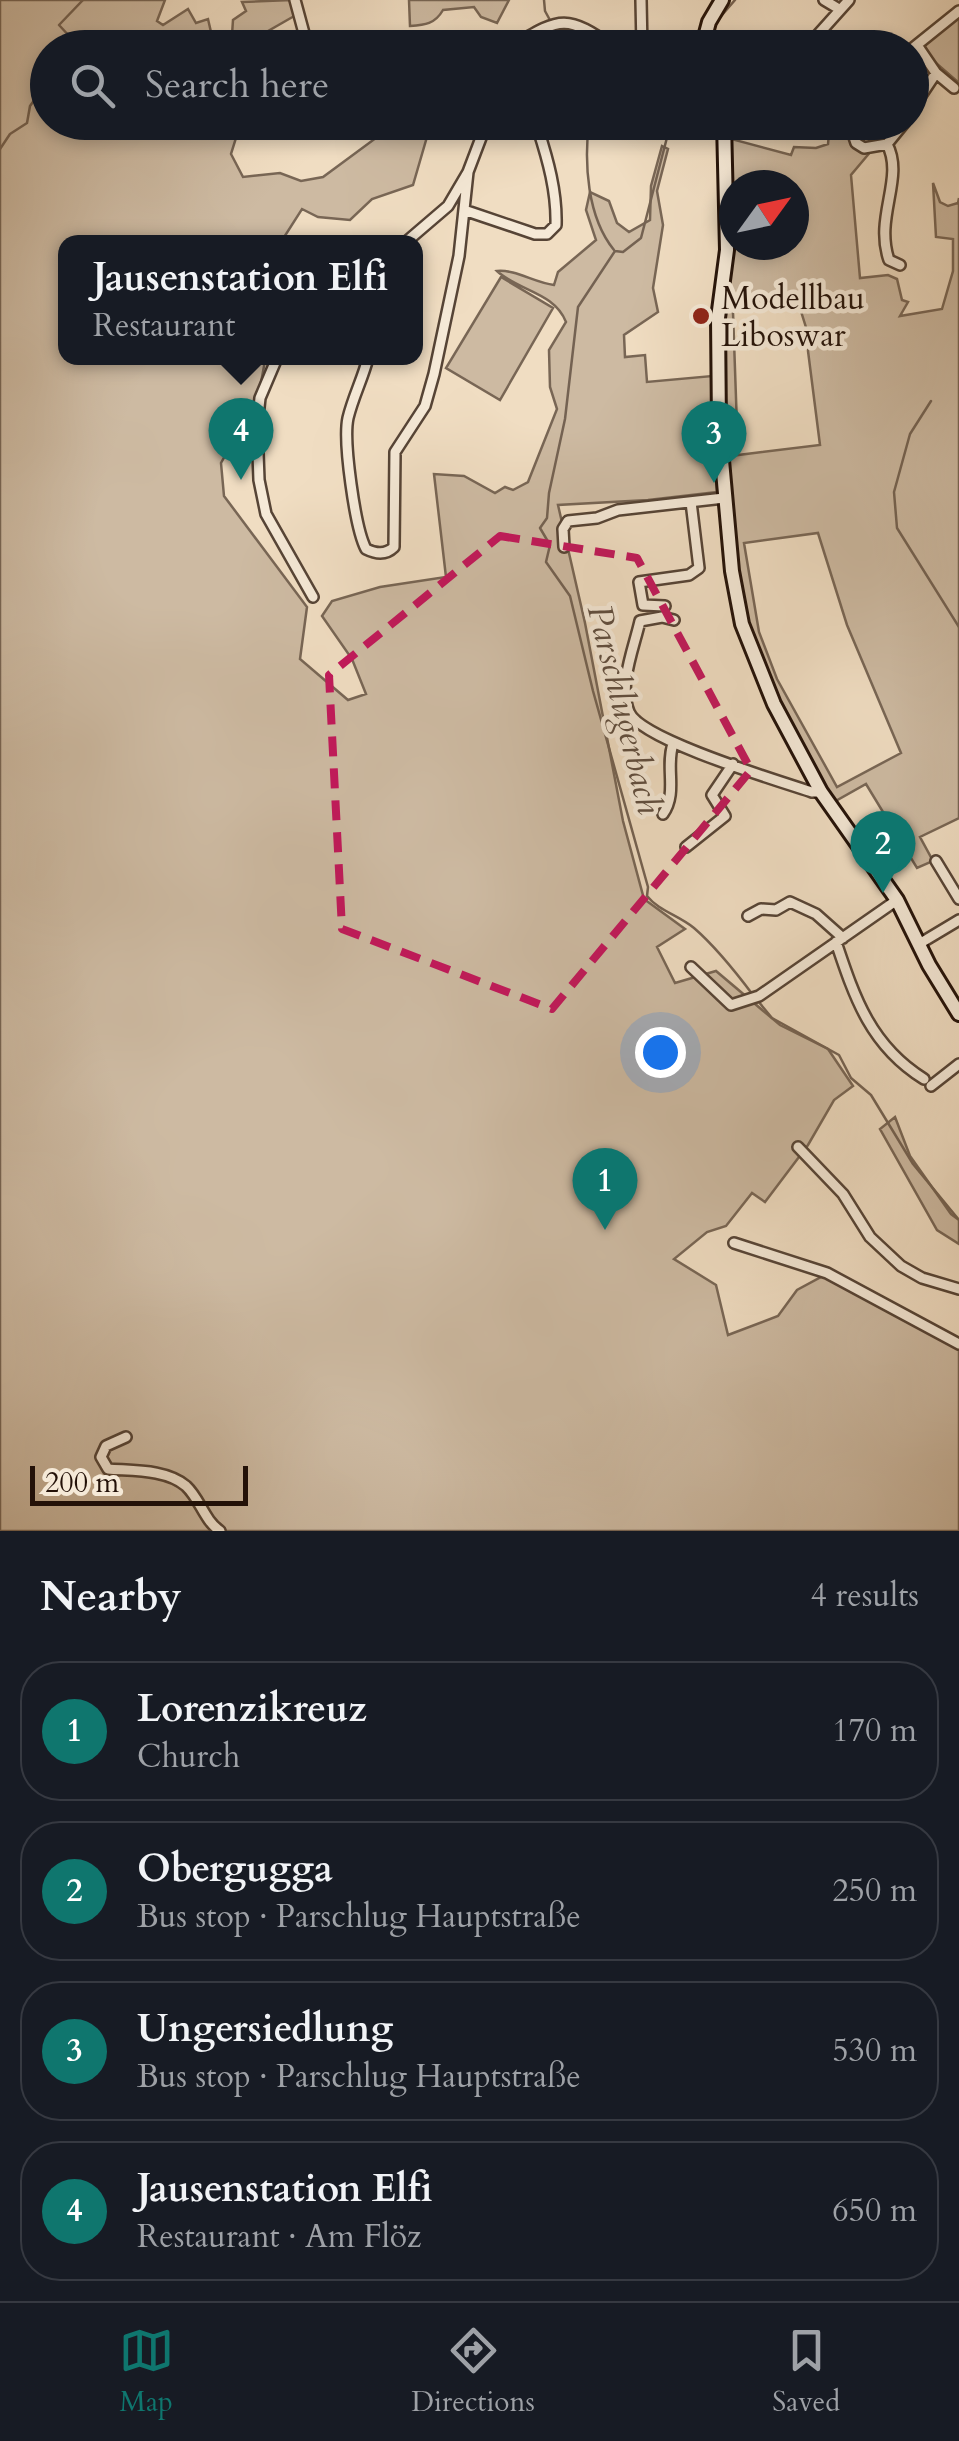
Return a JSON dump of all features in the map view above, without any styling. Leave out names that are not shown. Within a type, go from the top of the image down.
[{"type":"main road","points":[[706,30],[722,0]]},
{"type":"main road","points":[[724,140],[726,250],[717,349],[724,498],[742,624],[774,704],[821,792],[897,900],[919,944],[954,996],[959,1014]]},
{"type":"street","points":[[294,0],[303,30]]},
{"type":"street","points":[[641,0],[642,30]]},
{"type":"street","points":[[824,0],[840,9]]},
{"type":"street","points":[[822,30],[849,0]]},
{"type":"street","points":[[929,35],[959,11]]},
{"type":"street","points":[[540,30],[552,23],[578,25],[586,30]]},
{"type":"street","points":[[929,64],[954,88]]},
{"type":"street","points":[[929,84],[936,73]]},
{"type":"street","points":[[414,235],[448,206],[468,172],[480,140]]},
{"type":"street","points":[[464,210],[535,234],[547,234],[556,224],[557,207],[541,140]]},
{"type":"street","points":[[857,140],[860,146],[886,144],[889,140]]},
{"type":"street","points":[[886,144],[894,165],[884,216],[884,243],[889,260],[900,265]]},
{"type":"street","points":[[366,365],[348,420],[358,535],[366,549],[388,552],[394,547],[395,452],[425,406],[434,374],[459,256],[468,172]]},
{"type":"street","points":[[273,365],[260,398],[259,480],[266,514],[314,597]]},
{"type":"street","points":[[564,548],[563,529],[568,520],[724,498]]},
{"type":"street","points":[[665,606],[643,605],[638,582],[689,574],[699,568],[691,502]]},
{"type":"street","points":[[674,620],[662,617],[640,621],[626,699],[634,721],[673,744],[821,792]]},
{"type":"street","points":[[663,814],[670,800],[669,754],[673,744]]},
{"type":"street","points":[[686,847],[726,816],[712,795],[732,764]]},
{"type":"street","points":[[936,861],[959,899]]},
{"type":"street","points":[[691,967],[732,1005],[752,999],[897,900]]},
{"type":"street","points":[[748,916],[762,909],[776,910],[790,902],[816,914],[840,940],[868,1026],[890,1054],[928,1082],[959,1064]]},
{"type":"street","points":[[919,944],[959,920]]},
{"type":"street","points":[[798,1148],[843,1194],[870,1237],[901,1266],[922,1278],[959,1289]]},
{"type":"street","points":[[734,1243],[827,1272],[959,1344]]},
{"type":"street","points":[[126,1436],[106,1446],[101,1457],[108,1470],[162,1475],[186,1486],[211,1525],[220,1531]]},
{"type":"highlighted area","points":[[500,536],[637,558],[751,770],[552,1009],[342,929],[329,675]]},
{"type":"shaded area","points":[[0,0],[165,0],[157,21],[163,25],[188,9],[196,23],[208,19],[211,30],[30,30],[30,140],[235,140],[231,154],[243,177],[280,173],[301,181],[323,177],[373,140],[426,140],[413,185],[372,199],[350,220],[318,217],[302,209],[285,235],[58,235],[58,365],[264,365],[251,436],[236,436],[221,463],[224,496],[307,607],[300,659],[348,700],[366,694],[352,659],[322,616],[332,601],[380,587],[446,577],[434,474],[464,476],[495,493],[505,487],[513,490],[528,482],[557,409],[550,387],[549,350],[566,322],[553,304],[497,271],[554,285],[558,272],[596,240],[586,210],[590,192],[609,201],[617,223],[629,232],[650,220],[651,186],[662,146],[668,149],[657,191],[663,225],[653,288],[658,312],[624,335],[625,357],[645,355],[647,382],[712,376],[717,492],[558,505],[623,821],[644,899],[685,929],[657,947],[675,983],[716,971],[780,1025],[828,1049],[853,1086],[834,1100],[808,1145],[765,1202],[752,1193],[726,1226],[707,1232],[674,1259],[716,1285],[728,1335],[778,1316],[797,1290],[823,1276],[959,1349],[959,1531],[0,1531]]},
{"type":"shaded area","points":[[292,0],[296,15],[270,30],[232,30],[233,20],[246,11],[242,2]]},
{"type":"shaded area","points":[[409,0],[509,0],[497,23],[481,17],[474,7],[443,10],[429,23],[410,26]]},
{"type":"shaded area","points":[[959,15],[959,83],[929,57],[929,39]]},
{"type":"shaded area","points":[[728,140],[791,155],[794,147],[816,148],[828,144],[828,140],[852,140],[872,150],[851,175],[860,278],[888,275],[897,279],[902,300],[908,302],[900,316],[942,309],[953,271],[953,239],[936,237],[933,183],[940,202],[948,206],[958,203],[959,198],[959,818],[920,837],[933,861],[917,868],[866,784],[832,803],[756,655],[740,596],[720,385],[724,260],[809,260],[809,170],[727,170]],"holes":[[[799,305],[809,337],[820,445],[738,455],[733,312],[741,306]],[[818,533],[847,625],[901,753],[837,787],[777,679],[759,632],[744,543]]]},
{"type":"shaded area","points":[[501,277],[553,308],[500,400],[446,368]]},
{"type":"shaded area","points":[[895,1117],[910,1156],[959,1220],[959,1244],[937,1230],[880,1129]]},
{"type":"waterway","points":[[64,30],[59,25],[83,0]]},
{"type":"waterway","points":[[544,0],[551,22]]},
{"type":"waterway","name":"Parschlugerbach","points":[[714,30],[716,22],[735,0]]},
{"type":"waterway","points":[[0,149],[10,134],[27,123],[30,106]]},
{"type":"waterway","points":[[588,140],[593,206],[614,250]]},
{"type":"waterway","name":"Parschlugerbach","points":[[666,140],[641,238],[623,252],[615,251],[578,307],[565,419],[547,518],[540,528],[550,545],[546,562],[570,596],[648,887],[647,896],[702,935],[753,995]]},
{"type":"waterway","points":[[931,401],[910,434],[894,492],[897,528],[959,627]]},
{"type":"waterway","name":"Parschlugerbach","points":[[758,1001],[772,1018],[839,1055],[851,1078],[871,1095],[913,1164],[959,1220]]},
{"type":"place","name":"Modellbau Liboswar","points":[[701,316]]},
{"type":"place","name":"Jausenstation Elfi","points":[[241,480]]},
{"type":"place","name":"Ungersiedlung","points":[[714,483]]},
{"type":"place","name":"Obergugga","points":[[883,893]]},
{"type":"place","name":"Lorenzikreuz","points":[[605,1230]]}]
